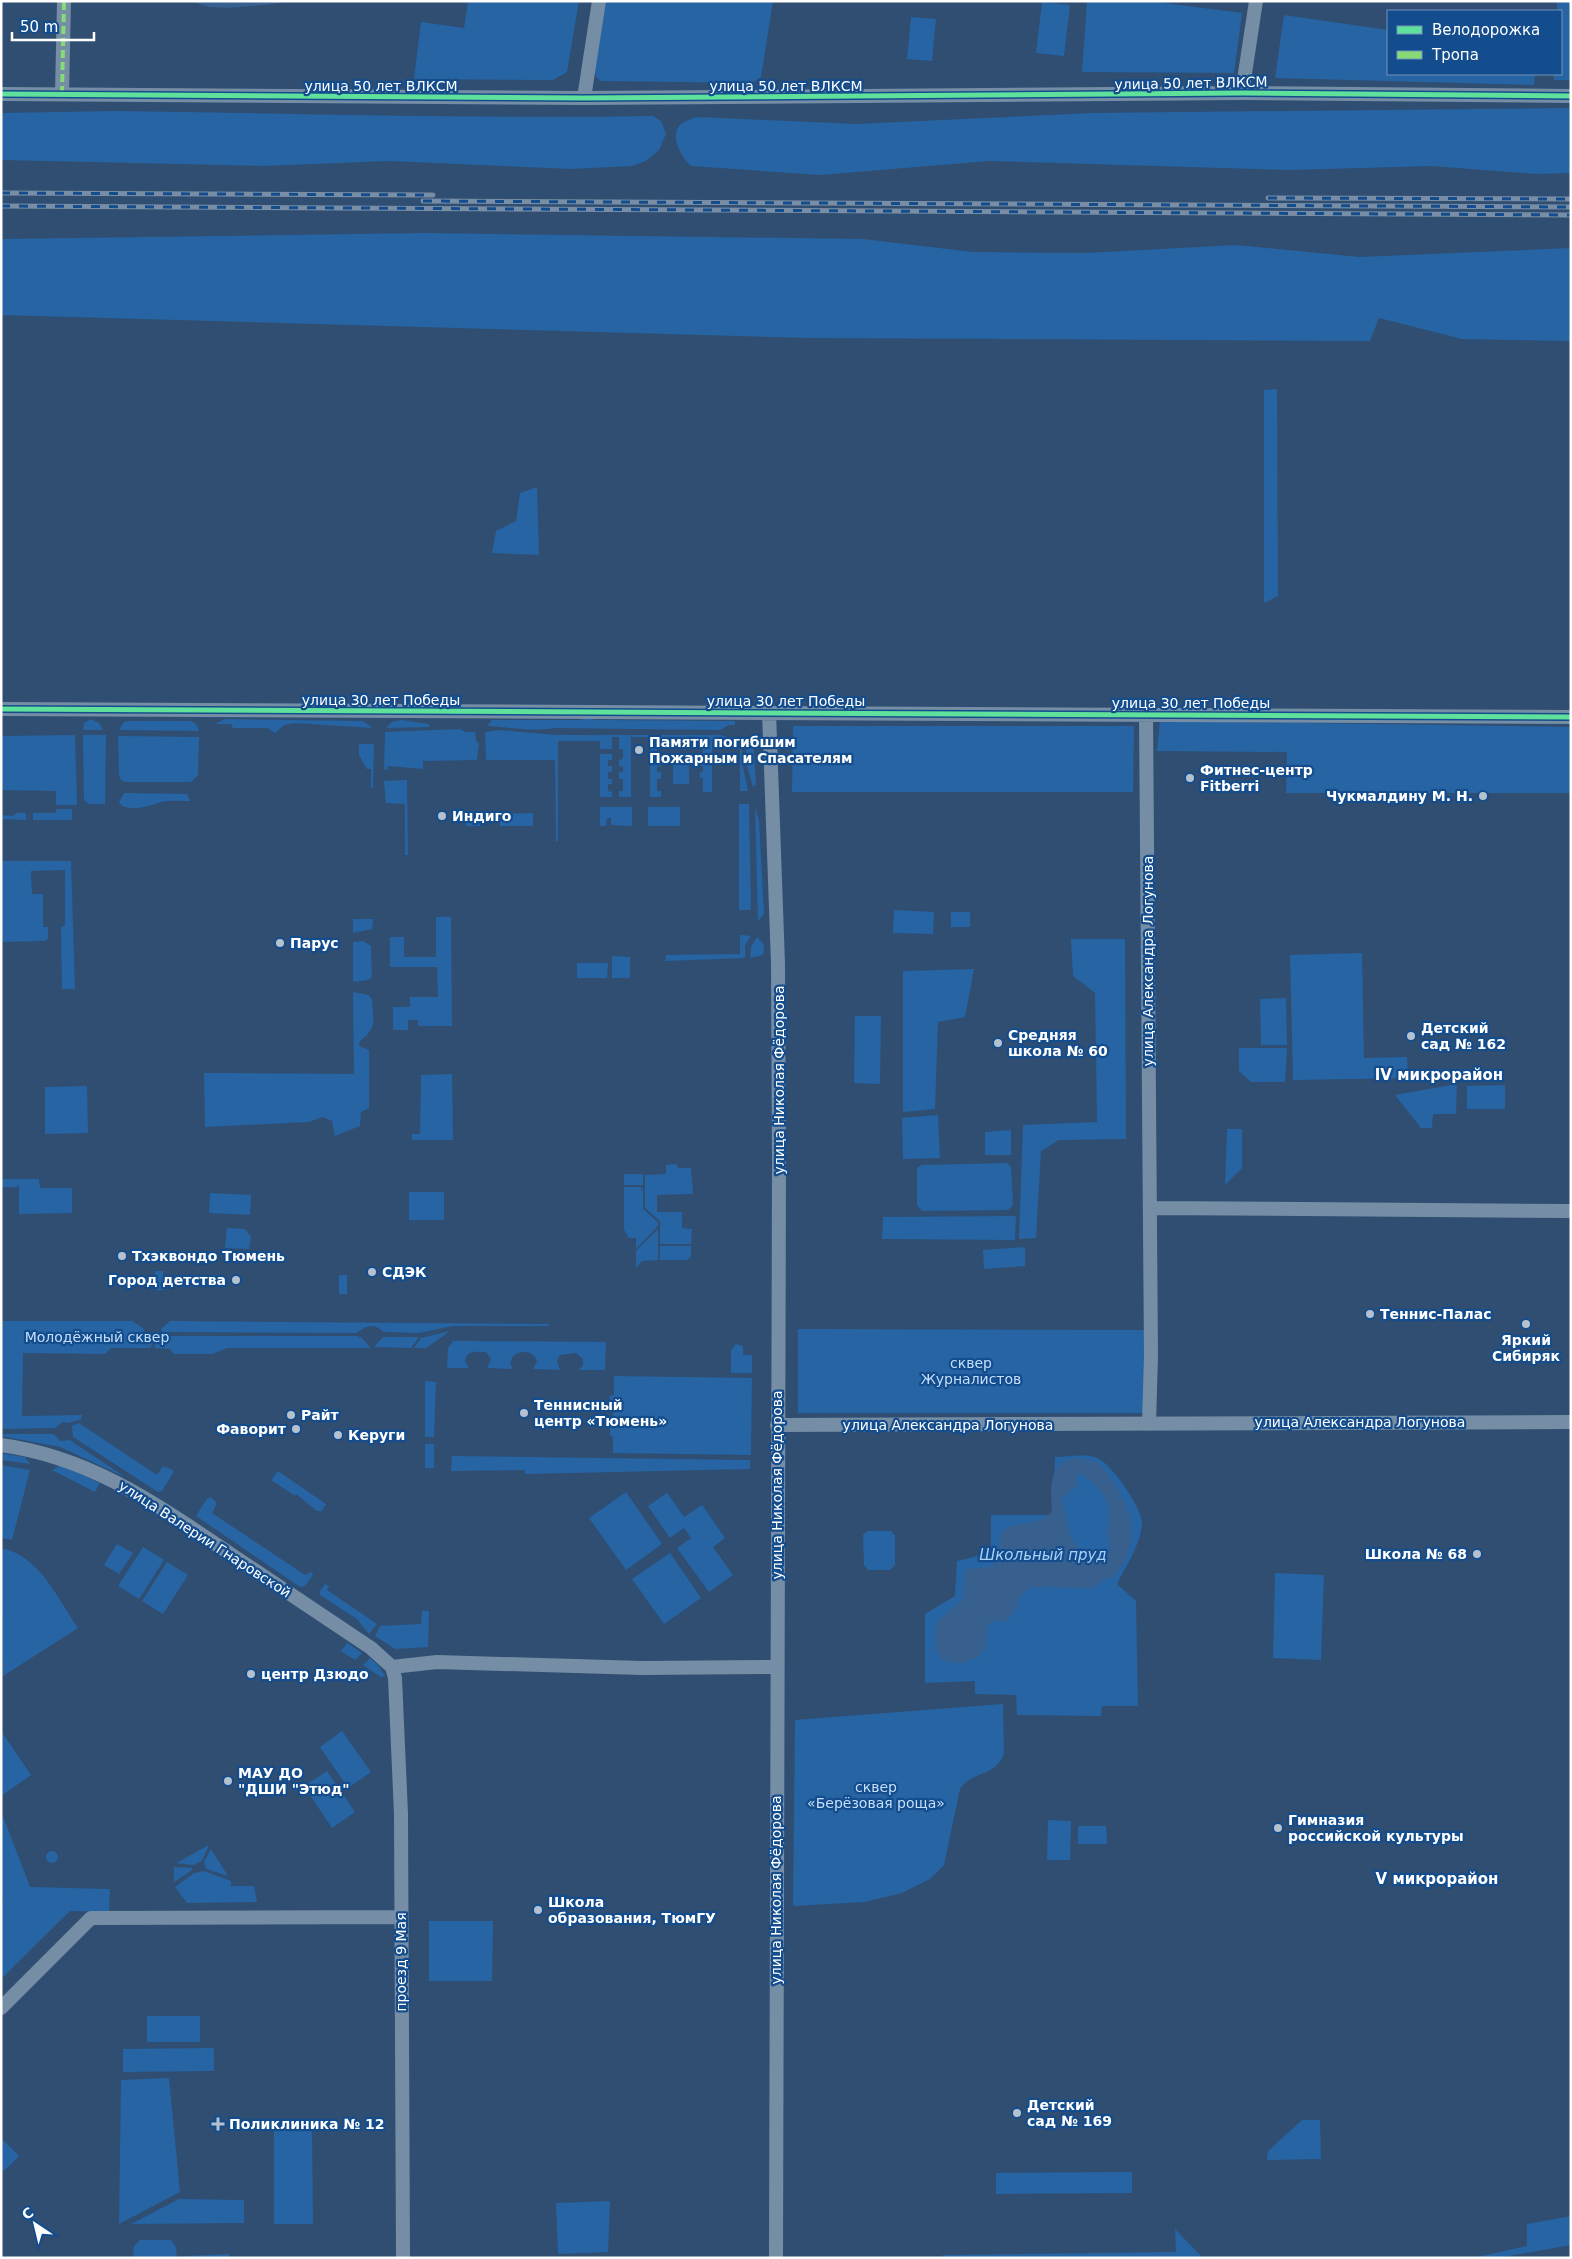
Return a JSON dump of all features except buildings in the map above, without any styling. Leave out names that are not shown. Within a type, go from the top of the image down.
[{"type":"street","points":[[62,94],[64,1]]},
{"type":"street","points":[[584,98],[599,1]]},
{"type":"street","points":[[1242,93],[1256,1]]},
{"type":"street","name":"улица 50 лет ВЛКСМ","points":[[1,94],[584,98],[1242,93],[1571,96]]},
{"type":"street","name":"улица 30 лет Победы","points":[[1,709],[1571,717]]},
{"type":"street","name":"улица Николая Фёдорова","points":[[768,712],[778,974],[776,2258]]},
{"type":"street","name":"улица Александра Логунова","points":[[1146,714],[1150,1208],[1149,1424]]},
{"type":"street","points":[[1150,1208],[1571,1211]]},
{"type":"street","name":"улица Александра Логунова","points":[[777,1425],[1571,1422]]},
{"type":"street","name":"улица Валерии Гнаровской","points":[[1,1445],[36,1451],[69,1460],[95,1471],[136,1494],[372,1648],[392,1667]]},
{"type":"street","points":[[392,1667],[437,1662],[633,1668],[777,1666]]},
{"type":"street","name":"проезд 9 Мая","points":[[392,1667],[395,1678],[401,1814],[403,2258]]},
{"type":"street","points":[[1,2008],[91,1918],[401,1917]]},
{"type":"green space","points":[[468,1],[579,1],[567,72],[553,80],[414,79],[421,22],[464,28]]},
{"type":"green space","points":[[605,1],[773,1],[761,77],[752,83],[601,81],[596,77],[595,71]]},
{"type":"green space","points":[[1087,1],[1149,1],[1242,13],[1234,73],[1082,72]]},
{"type":"green space","points":[[1557,1],[1571,1],[1571,80],[1554,80],[1554,75],[1562,75],[1562,10],[1557,10]]},
{"type":"green space","points":[[1042,2],[1070,5],[1064,56],[1036,53]]},
{"type":"green space","points":[[1284,15],[1387,30],[1387,75],[1535,75],[1534,85],[1275,78]]},
{"type":"green space","points":[[911,17],[936,19],[932,61],[907,59]]},
{"type":"green space","points":[[1571,108],[1571,173],[1536,174],[1431,166],[1290,170],[989,161],[820,175],[691,166],[684,158],[676,142],[679,126],[687,120],[697,117],[856,124],[1091,113]]},
{"type":"green space","points":[[115,111],[451,116],[653,116],[661,121],[666,134],[659,150],[646,161],[632,166],[571,169],[388,161],[263,166],[1,160],[1,113]]},
{"type":"green space","points":[[424,233],[863,239],[973,252],[1086,253],[1236,245],[1360,257],[1571,248],[1571,341],[1462,339],[1379,318],[1370,341],[809,338],[1,315],[1,239]]},
{"type":"green space","points":[[1277,389],[1278,596],[1264,603],[1264,390]]},
{"type":"green space","points":[[537,487],[539,555],[492,553],[496,531],[516,521],[520,493]]},
{"type":"green space","points":[[586,718],[596,720],[735,721],[735,725],[729,725],[720,730],[530,729],[487,726],[492,720],[581,720]]},
{"type":"green space","points":[[91,719],[99,723],[103,730],[83,730],[84,723]]},
{"type":"green space","points":[[225,719],[363,721],[372,728],[296,723],[284,725],[275,733],[268,728],[233,728],[231,724],[215,724]]},
{"type":"green space","points":[[401,720],[429,724],[429,727],[386,728],[392,722]]},
{"type":"green space","points":[[191,721],[196,724],[199,731],[119,730],[124,722]]},
{"type":"green space","points":[[1160,721],[1571,727],[1571,793],[1286,793],[1287,752],[1157,751]]},
{"type":"green space","points":[[793,726],[1134,726],[1133,792],[792,792]]},
{"type":"green space","points":[[460,729],[465,732],[475,732],[476,741],[479,744],[477,760],[423,761],[423,769],[388,766],[387,770],[384,769],[385,732]]},
{"type":"green space","points":[[499,730],[555,735],[720,735],[741,741],[743,767],[748,791],[740,791],[740,742],[712,742],[712,792],[703,792],[703,778],[700,778],[700,773],[703,772],[703,766],[700,766],[700,759],[703,759],[703,749],[699,749],[699,737],[689,737],[689,744],[673,744],[673,737],[661,737],[661,749],[657,749],[657,759],[661,760],[661,766],[657,767],[657,772],[661,772],[661,779],[657,779],[657,791],[661,791],[661,797],[650,797],[650,737],[631,737],[631,797],[619,797],[619,791],[623,791],[623,779],[619,779],[619,772],[623,772],[623,767],[619,766],[619,760],[623,759],[623,749],[619,749],[619,737],[612,737],[612,749],[600,749],[600,741],[558,741],[558,841],[556,841],[555,760],[486,760],[485,732]]},
{"type":"green space","points":[[75,735],[77,805],[56,805],[56,791],[1,790],[1,736]]},
{"type":"green space","points":[[83,735],[106,735],[105,804],[89,804],[84,800]]},
{"type":"green space","points":[[118,736],[199,737],[198,775],[191,782],[127,782],[121,780],[119,775]]},
{"type":"green space","points":[[753,737],[756,784],[753,787],[747,766],[746,740]]},
{"type":"green space","points":[[359,744],[374,744],[373,788],[371,788],[371,769],[367,769],[359,755]]},
{"type":"green space","points":[[600,754],[612,754],[612,760],[608,760],[608,766],[612,766],[612,772],[608,772],[608,779],[612,779],[612,784],[608,784],[608,791],[612,792],[612,797],[600,797]]},
{"type":"green space","points":[[673,754],[689,754],[689,784],[673,784]]},
{"type":"green space","points":[[407,780],[408,855],[405,855],[405,804],[386,803],[384,781]]},
{"type":"green space","points":[[124,793],[187,794],[190,801],[164,801],[132,808],[122,806],[119,802]]},
{"type":"green space","points":[[739,804],[749,804],[751,910],[739,910]]},
{"type":"green space","points":[[600,807],[632,807],[632,826],[611,825],[611,818],[607,818],[606,826],[600,826]]},
{"type":"green space","points":[[648,807],[680,807],[680,826],[648,826]]},
{"type":"green space","points":[[755,808],[759,820],[764,914],[758,921]]},
{"type":"green space","points":[[56,809],[72,809],[72,820],[33,820],[33,813],[56,813]]},
{"type":"green space","points":[[17,813],[26,813],[26,820],[1,819],[1,815],[12,816]]},
{"type":"green space","points":[[533,813],[533,826],[500,826],[500,814]]},
{"type":"green space","points":[[466,814],[479,814],[480,826],[466,826]]},
{"type":"green space","points":[[1,861],[71,861],[75,989],[62,989],[61,927],[65,926],[65,870],[31,871],[32,894],[43,894],[43,927],[48,927],[48,939],[45,941],[1,942]]},
{"type":"green space","points":[[894,910],[934,912],[933,934],[893,933]]},
{"type":"green space","points":[[951,912],[970,912],[970,927],[951,927]]},
{"type":"green space","points":[[436,917],[451,917],[452,1026],[418,1026],[418,1020],[408,1020],[408,1030],[393,1030],[393,1007],[410,1007],[410,997],[438,997],[437,967],[390,967],[390,937],[404,937],[404,957],[436,957]]},
{"type":"green space","points":[[353,919],[373,919],[372,929],[353,933]]},
{"type":"green space","points":[[740,935],[751,936],[745,945],[745,958],[665,961],[666,955],[740,954]]},
{"type":"green space","points":[[757,937],[764,945],[763,955],[750,958],[751,947]]},
{"type":"green space","points":[[1071,939],[1125,939],[1126,1139],[1059,1140],[1041,1151],[1036,1238],[1019,1239],[1023,1125],[1097,1122],[1095,993],[1073,976]]},
{"type":"green space","points":[[363,941],[371,946],[372,977],[368,980],[353,982],[353,942]]},
{"type":"green space","points":[[1362,953],[1364,1058],[1407,1057],[1408,1078],[1293,1080],[1290,955]]},
{"type":"green space","points":[[612,956],[630,957],[630,978],[612,978]]},
{"type":"green space","points":[[577,963],[608,963],[607,978],[577,978]]},
{"type":"green space","points":[[974,969],[965,1017],[938,1022],[935,1109],[903,1112],[903,971]]},
{"type":"green space","points":[[353,992],[368,995],[372,999],[373,1018],[370,1032],[360,1041],[359,1046],[369,1050],[369,1108],[361,1112],[360,1126],[335,1136],[332,1121],[323,1117],[309,1122],[205,1127],[204,1073],[354,1074]]},
{"type":"green space","points":[[1286,998],[1287,1045],[1261,1045],[1260,999]]},
{"type":"green space","points":[[855,1016],[881,1016],[880,1084],[854,1083]]},
{"type":"green space","points":[[1239,1048],[1287,1048],[1285,1082],[1251,1082],[1239,1071]]},
{"type":"green space","points":[[452,1074],[453,1140],[412,1140],[412,1134],[420,1134],[421,1075]]},
{"type":"green space","points":[[1457,1084],[1456,1114],[1433,1114],[1432,1128],[1421,1128],[1395,1095]]},
{"type":"green space","points":[[1505,1085],[1505,1109],[1467,1109],[1467,1086]]},
{"type":"green space","points":[[87,1086],[88,1133],[45,1134],[45,1087]]},
{"type":"green space","points":[[938,1115],[940,1158],[903,1159],[902,1118]]},
{"type":"green space","points":[[1227,1129],[1242,1129],[1242,1168],[1225,1185]]},
{"type":"green space","points":[[1011,1130],[1011,1155],[985,1155],[985,1132]]},
{"type":"green space","points":[[1007,1163],[1011,1167],[1013,1205],[1008,1210],[922,1211],[917,1205],[917,1168],[922,1165]]},
{"type":"green space","points":[[677,1164],[678,1168],[691,1168],[693,1194],[657,1195],[657,1212],[682,1212],[682,1228],[692,1229],[691,1244],[660,1244],[660,1221],[645,1208],[645,1175],[666,1174],[666,1165]]},
{"type":"green space","points":[[624,1174],[643,1174],[643,1185],[624,1185]]},
{"type":"green space","points":[[1,1179],[39,1179],[40,1188],[72,1188],[72,1213],[19,1214],[19,1185],[16,1187],[1,1187]]},
{"type":"green space","points":[[624,1187],[641,1187],[641,1191],[643,1187],[643,1209],[658,1222],[658,1226],[636,1249],[636,1238],[629,1238],[624,1230]]},
{"type":"green space","points":[[409,1192],[444,1192],[444,1220],[409,1220]]},
{"type":"green space","points":[[210,1193],[251,1195],[250,1215],[209,1213]]},
{"type":"green space","points":[[1016,1216],[1015,1240],[882,1239],[883,1217]]},
{"type":"green space","points":[[227,1228],[245,1229],[251,1237],[249,1249],[225,1248]]},
{"type":"green space","points":[[658,1229],[658,1260],[642,1261],[636,1268],[636,1251]]},
{"type":"green space","points":[[660,1246],[691,1246],[691,1256],[687,1260],[660,1260]]},
{"type":"green space","points":[[1025,1247],[1025,1266],[984,1269],[983,1250]]},
{"type":"green space","points":[[155,1271],[163,1271],[163,1290],[155,1290]]},
{"type":"green space","points":[[339,1275],[347,1275],[347,1294],[339,1294]]},
{"type":"green space","name":"Молодёжный сквер","points":[[1,1321],[132,1321],[144,1329],[143,1336],[152,1343],[151,1348],[111,1348],[105,1354],[23,1353],[22,1416],[82,1415],[81,1419],[69,1423],[63,1422],[55,1428],[1,1429]]},
{"type":"green space","points":[[170,1321],[549,1324],[549,1326],[452,1326],[419,1333],[384,1332],[375,1326],[366,1327],[356,1333],[162,1332],[161,1329]]},
{"type":"green space","name":"сквер Журналистов","points":[[798,1329],[1145,1330],[1145,1413],[798,1413]]},
{"type":"green space","points":[[450,1331],[426,1348],[414,1348],[421,1338]]},
{"type":"green space","points":[[162,1336],[357,1336],[362,1338],[371,1348],[228,1348],[212,1354],[174,1354],[170,1349],[155,1348],[155,1343]]},
{"type":"green space","points":[[383,1337],[419,1337],[411,1348],[374,1347]]},
{"type":"green space","points":[[453,1341],[606,1342],[605,1370],[579,1370],[583,1365],[583,1359],[576,1353],[560,1355],[557,1361],[560,1370],[533,1369],[537,1361],[533,1355],[526,1352],[518,1353],[512,1358],[510,1364],[513,1369],[487,1368],[491,1359],[486,1352],[470,1353],[465,1361],[469,1368],[447,1368],[448,1348]]},
{"type":"green space","points":[[736,1344],[743,1346],[743,1355],[752,1355],[752,1373],[731,1373],[731,1350]]},
{"type":"green space","points":[[614,1376],[752,1378],[751,1455],[613,1453],[610,1420],[613,1420],[613,1412],[610,1411],[610,1396],[614,1395]]},
{"type":"green space","points":[[425,1381],[436,1382],[434,1437],[425,1437]]},
{"type":"green space","points":[[79,1423],[157,1475],[163,1466],[173,1470],[162,1491],[158,1492],[73,1437],[72,1426]]},
{"type":"green space","points":[[1,1434],[54,1434],[60,1441],[70,1440],[125,1477],[60,1447],[1,1436]]},
{"type":"green space","points":[[425,1444],[434,1444],[434,1468],[425,1468]]},
{"type":"green space","points":[[1,1453],[25,1457],[30,1464],[1,1460]]},
{"type":"green space","points":[[452,1456],[750,1460],[750,1469],[525,1474],[525,1470],[451,1471]]},
{"type":"green space","points":[[1087,1456],[1097,1458],[1103,1462],[1125,1487],[1141,1516],[1142,1523],[1139,1539],[1117,1584],[1136,1601],[1138,1706],[1102,1706],[1101,1716],[1017,1715],[1016,1695],[975,1694],[975,1681],[925,1683],[925,1614],[955,1596],[957,1561],[991,1553],[991,1515],[1053,1515],[1055,1457]]},
{"type":"green space","points":[[1,1465],[30,1470],[12,1540],[1,1538]]},
{"type":"green space","points":[[61,1465],[100,1483],[95,1492],[52,1470]]},
{"type":"green space","points":[[278,1471],[326,1504],[322,1511],[317,1511],[296,1494],[295,1496],[271,1480]]},
{"type":"green space","points":[[626,1492],[662,1544],[626,1570],[589,1518]]},
{"type":"green space","points":[[667,1493],[684,1517],[702,1505],[725,1538],[713,1547],[733,1575],[709,1592],[677,1548],[691,1538],[684,1528],[670,1538],[648,1506]]},
{"type":"green space","points":[[211,1497],[217,1503],[212,1513],[305,1575],[311,1572],[313,1575],[305,1586],[300,1587],[196,1516],[206,1500]]},
{"type":"green space","points":[[868,1531],[891,1531],[895,1535],[895,1565],[890,1570],[868,1570],[864,1565],[863,1535]]},
{"type":"green space","points":[[117,1544],[133,1553],[119,1574],[104,1565]]},
{"type":"green space","points":[[143,1547],[164,1560],[139,1599],[118,1586]]},
{"type":"green space","points":[[1,1548],[14,1552],[26,1559],[37,1569],[55,1592],[78,1628],[3,1676]]},
{"type":"green space","points":[[670,1553],[701,1598],[664,1624],[632,1579]]},
{"type":"green space","points":[[167,1562],[188,1575],[163,1614],[142,1601]]},
{"type":"green space","points":[[1275,1573],[1324,1575],[1321,1660],[1273,1658]]},
{"type":"green space","points":[[325,1584],[329,1586],[327,1590],[377,1624],[369,1634],[357,1619],[320,1595],[320,1591]]},
{"type":"green space","points":[[422,1611],[429,1611],[428,1647],[395,1649],[375,1636],[380,1626],[421,1624]]},
{"type":"green space","points":[[347,1643],[362,1653],[355,1660],[341,1651]]},
{"type":"green space","points":[[370,1658],[378,1665],[385,1676],[381,1677],[363,1665]]},
{"type":"green space","name":"сквер «Берёзовая роща»","points":[[1003,1704],[1004,1754],[1000,1762],[989,1771],[971,1779],[960,1789],[944,1865],[930,1879],[902,1893],[865,1902],[793,1906],[795,1720]]},
{"type":"green space","points":[[1,1731],[31,1775],[1,1796]]},
{"type":"green space","points":[[342,1731],[371,1772],[348,1788],[320,1747]]},
{"type":"green space","points":[[327,1771],[355,1812],[332,1828],[304,1786]]},
{"type":"green space","points":[[1,1811],[30,1887],[110,1889],[109,1912],[70,1911],[1,1979],[1,1905],[3,1903],[1,1901]]},
{"type":"green space","points":[[1048,1820],[1071,1821],[1070,1860],[1047,1860]]},
{"type":"green space","points":[[1078,1826],[1106,1826],[1107,1844],[1078,1844]]},
{"type":"green space","points":[[209,1845],[202,1861],[193,1865],[176,1863]]},
{"type":"green space","points":[[211,1849],[228,1876],[206,1869],[204,1862]]},
{"type":"green space","points":[[50,1851],[54,1851],[58,1857],[54,1863],[50,1863],[46,1859],[46,1855]]},
{"type":"green space","points":[[174,1867],[192,1868],[192,1870],[174,1882]]},
{"type":"green space","points":[[204,1871],[231,1881],[231,1886],[254,1886],[257,1902],[187,1903],[175,1887],[194,1873]]},
{"type":"green space","points":[[429,1921],[493,1921],[492,1981],[429,1981]]},
{"type":"green space","points":[[147,2016],[200,2016],[200,2042],[147,2042]]},
{"type":"green space","points":[[214,2048],[214,2071],[123,2072],[123,2049]]},
{"type":"green space","points":[[169,2078],[180,2192],[119,2224],[121,2080]]},
{"type":"green space","points":[[1302,2120],[1320,2120],[1321,2159],[1267,2160],[1268,2151]]},
{"type":"green space","points":[[274,2128],[312,2128],[313,2224],[274,2224]]},
{"type":"green space","points":[[1,2138],[19,2156],[4,2171],[1,2168]]},
{"type":"green space","points":[[1132,2172],[1132,2193],[996,2194],[996,2173]]},
{"type":"green space","points":[[179,2199],[244,2200],[244,2223],[131,2224]]},
{"type":"green space","points":[[610,2201],[608,2252],[558,2254],[556,2203]]},
{"type":"green space","points":[[1571,2216],[1571,2245],[1497,2258],[1472,2258],[1527,2246],[1527,2224]]},
{"type":"green space","points":[[1175,2229],[1203,2258],[942,2258],[943,2255],[1176,2252]]},
{"type":"green space","points":[[140,2240],[171,2240],[176,2247],[177,2258],[133,2258],[134,2246]]},
{"type":"green space","points":[[229,2254],[229,2258],[186,2258],[186,2256]]},
{"type":"water","points":[[195,1],[296,1],[228,8],[202,5]]},
{"type":"water","name":"Школьный пруд","points":[[1077,1458],[1098,1462],[1126,1504],[1132,1533],[1130,1547],[1124,1562],[1113,1578],[1105,1579],[1091,1588],[1033,1587],[1027,1590],[1022,1594],[1012,1615],[1008,1619],[1003,1622],[995,1620],[988,1625],[985,1648],[979,1656],[964,1663],[948,1662],[941,1659],[936,1650],[935,1632],[938,1621],[963,1599],[965,1572],[967,1569],[990,1567],[999,1561],[1000,1538],[1003,1531],[1015,1525],[1047,1517],[1052,1511],[1051,1493],[1053,1477],[1061,1464]],"holes":[[[1081,1474],[1103,1493],[1108,1507],[1107,1539],[1110,1548],[1107,1558],[1100,1561],[1092,1559],[1075,1544],[1068,1527],[1062,1498],[1078,1485],[1075,1476]]]},
{"type":"railway","points":[[1,193],[433,195]]},
{"type":"railway","points":[[1268,198],[1571,199]]},
{"type":"railway","points":[[423,201],[1571,207]]},
{"type":"railway","points":[[1,206],[1571,215]]},
{"type":"marked path","points":[[62,94],[64,1]]},
{"type":"cycle path","points":[[1,94],[584,98],[1242,93],[1571,96]]},
{"type":"cycle path","points":[[1,709],[1571,717]]},
{"type":"place","name":"Памяти погибшим Пожарным и Спасателям","points":[[639,750]]},
{"type":"place","name":"Фитнес-центр Fitberri","points":[[1190,778]]},
{"type":"place","name":"Чукмалдину М. Н.","points":[[1483,796]]},
{"type":"place","name":"Индиго","points":[[442,816]]},
{"type":"place","name":"Парус","points":[[280,943]]},
{"type":"place","name":"Детский сад № 162","points":[[1411,1036]]},
{"type":"place","name":"Средняя школа № 60","points":[[998,1043]]},
{"type":"place","name":"Тхэквондо Тюмень","points":[[122,1256]]},
{"type":"place","name":"СДЭК","points":[[372,1272]]},
{"type":"place","name":"Город детства","points":[[236,1280]]},
{"type":"place","name":"Теннис-Палас","points":[[1370,1314]]},
{"type":"place","name":"Яркий Сибиряк","points":[[1526,1324]]},
{"type":"place","name":"Теннисный центр «Тюмень»","points":[[524,1413]]},
{"type":"place","name":"Райт","points":[[291,1415]]},
{"type":"place","name":"Фаворит","points":[[296,1429]]},
{"type":"place","name":"Керуги","points":[[338,1435]]},
{"type":"place","name":"Школа № 68","points":[[1477,1554]]},
{"type":"place","name":"центр Дзюдо","points":[[251,1674]]},
{"type":"place","name":"МАУ ДО \"ДШИ \"Этюд\"","points":[[228,1781]]},
{"type":"place","name":"Гимназия российской культуры","points":[[1278,1828]]},
{"type":"place","name":"Школа образования, ТюмГУ","points":[[538,1910]]},
{"type":"place","name":"Детский сад № 169","points":[[1017,2113]]},
{"type":"place","name":"Поликлиника № 12","points":[[218,2124]]},
{"type":"district","name":"IV микрорайон","points":[[1439,1075]]},
{"type":"district","name":"V микрорайон","points":[[1437,1879]]}]
